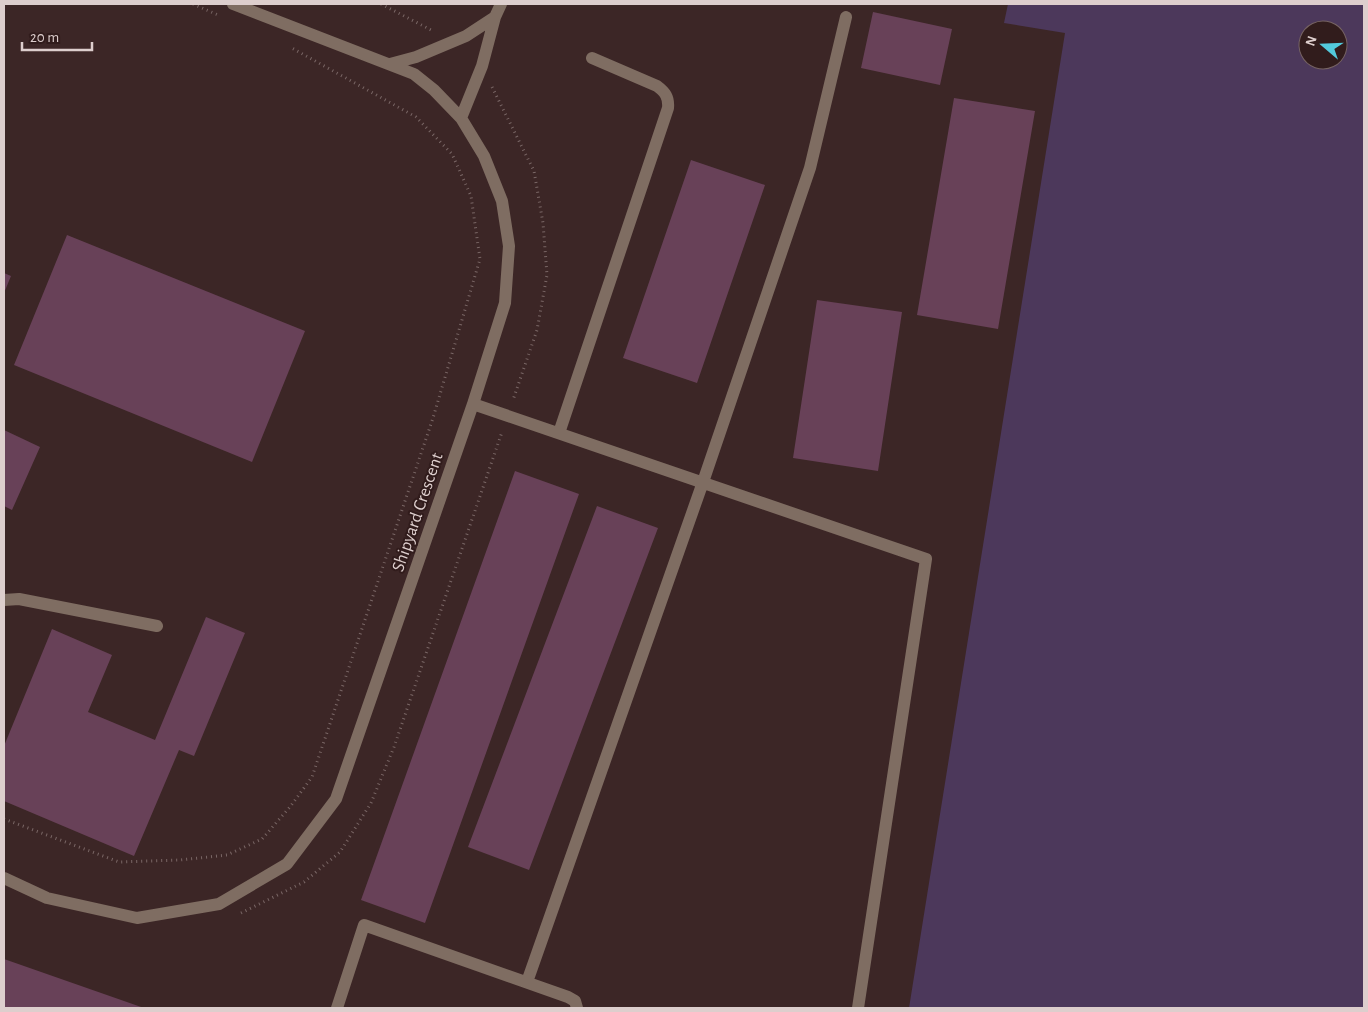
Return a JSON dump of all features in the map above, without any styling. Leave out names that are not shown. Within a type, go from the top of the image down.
[{"type":"street","name":"Shipyard Crescent","points":[[4,878],[47,898],[138,918],[219,904],[287,864],[336,799],[473,404],[505,303],[509,246],[502,201],[484,156],[460,118],[434,90],[414,74],[233,4]]},
{"type":"street","points":[[460,118],[482,66],[495,17],[501,4]]},
{"type":"street","points":[[390,64],[416,57],[466,36],[495,17]]},
{"type":"street","points":[[527,982],[703,482],[810,168],[846,17]]},
{"type":"street","points":[[559,433],[668,108],[668,100],[664,92],[656,86],[592,58]]},
{"type":"street","points":[[473,404],[926,559],[858,1008]]},
{"type":"street","points":[[4,600],[19,599],[157,626]]},
{"type":"street","points":[[336,1008],[364,925],[568,997],[575,1001],[578,1008]]},
{"type":"path","points":[[193,4],[220,16]]},
{"type":"path","points":[[380,4],[452,41]]},
{"type":"path","points":[[4,819],[119,862],[180,860],[227,855],[262,839],[290,807],[312,777],[433,418],[480,260],[471,196],[452,154],[416,116],[283,43]]},
{"type":"path","points":[[237,915],[304,882],[333,858],[340,852],[371,803],[394,748],[537,330],[547,275],[543,223],[534,171],[482,66]]},
{"type":"shaded area","points":[[1008,4],[1364,4],[1364,1008],[909,1008],[1065,33],[1004,23]]},
{"type":"building","points":[[873,12],[952,29],[940,85],[861,68]]},
{"type":"building","points":[[954,98],[1035,111],[998,329],[917,315]]},
{"type":"building","points":[[691,160],[765,185],[697,383],[623,358]]},
{"type":"building","points":[[67,235],[305,331],[252,462],[14,365]]},
{"type":"building","points":[[4,273],[11,276],[4,293]]},
{"type":"building","points":[[817,300],[902,312],[878,471],[793,458]]},
{"type":"building","points":[[4,430],[40,447],[12,510],[4,506]]},
{"type":"building","points":[[515,471],[579,494],[425,923],[361,900]]},
{"type":"building","points":[[597,506],[658,528],[529,870],[468,847]]},
{"type":"building","points":[[206,617],[245,633],[194,756],[179,750],[134,856],[4,801],[4,746],[52,629],[112,655],[88,712],[155,740]]},
{"type":"building","points":[[4,959],[144,1008],[4,1008]]}]
